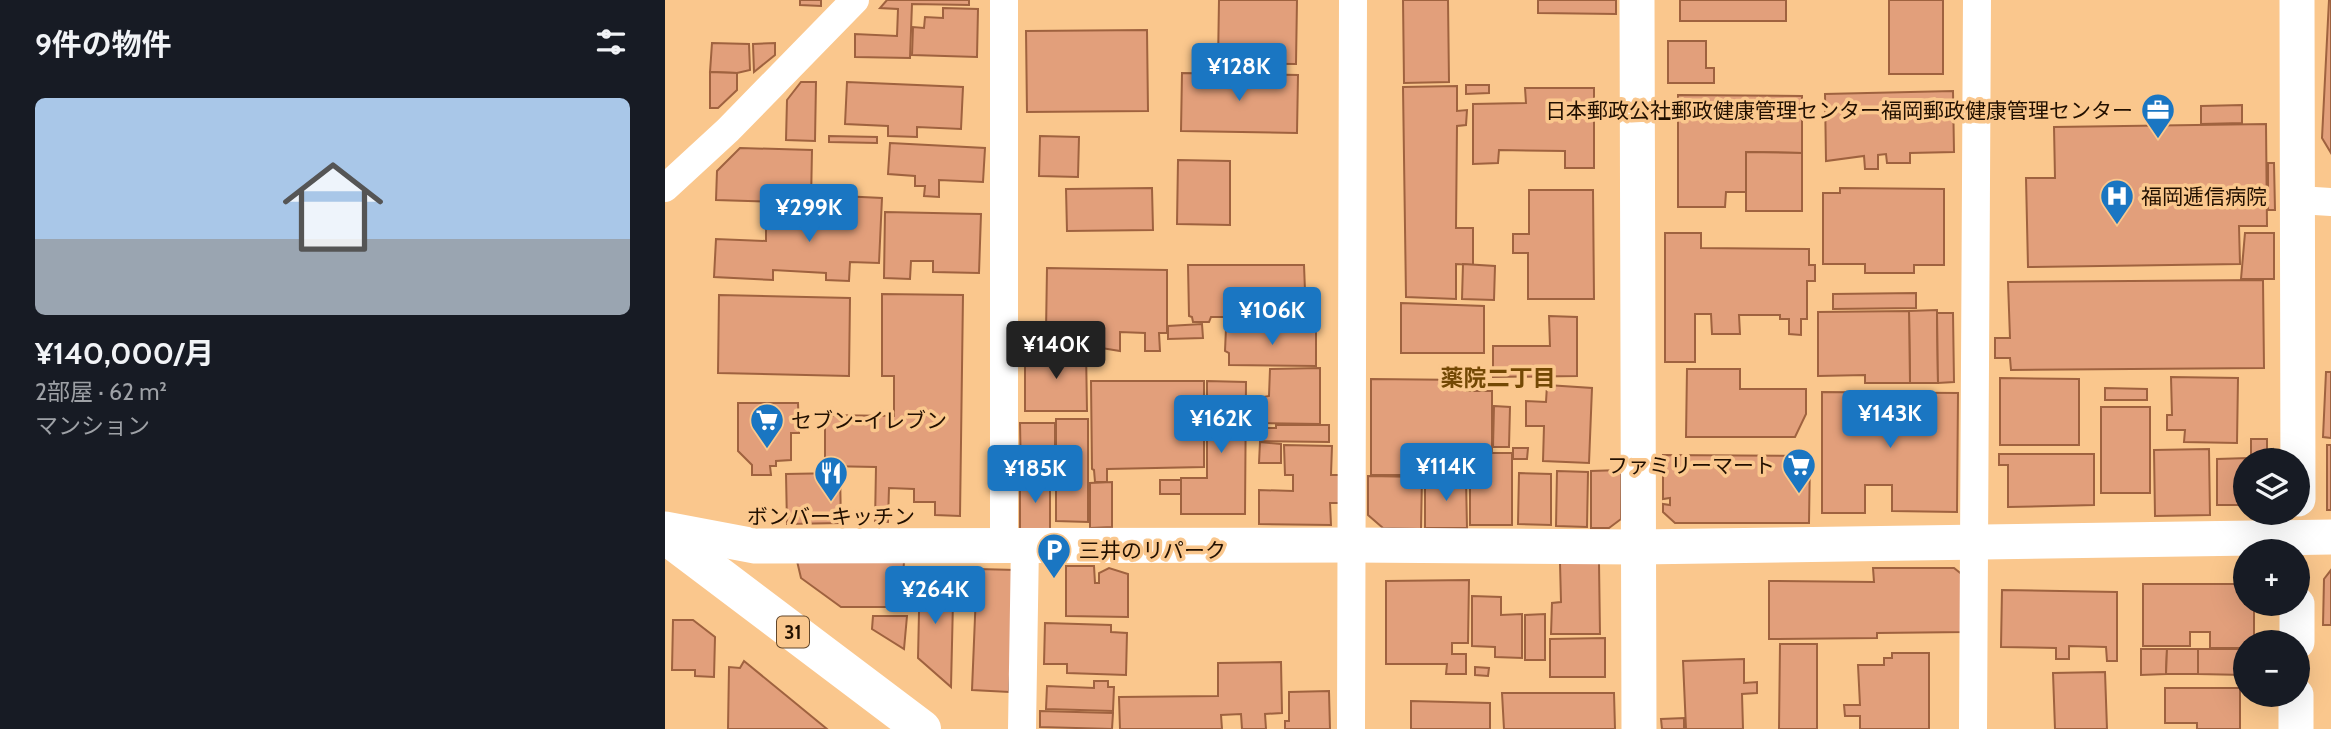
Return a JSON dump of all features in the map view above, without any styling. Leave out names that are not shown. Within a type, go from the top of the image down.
[{"type":"main road","name":"31","points":[[665,535],[922,729]]},
{"type":"street","points":[[665,188],[728,130],[855,0]]},
{"type":"street","points":[[1004,0],[1015,545],[1022,729]]},
{"type":"street","points":[[1351,729],[1353,0]]},
{"type":"street","points":[[1637,0],[1639,729]]},
{"type":"street","points":[[1973,729],[1977,0]]},
{"type":"street","points":[[2297,0],[2315,201],[2301,448]]},
{"type":"street","points":[[665,529],[755,547],[1638,547],[2306,534]]},
{"type":"street","points":[[2296,707],[2296,729]]},
{"type":"building","points":[[800,0],[821,0],[821,6],[800,5]]},
{"type":"building","points":[[887,0],[969,0],[969,5],[912,4],[910,58],[855,57],[855,34],[897,36],[898,9],[880,8]]},
{"type":"building","points":[[1219,0],[1297,0],[1296,64],[1218,63]]},
{"type":"building","points":[[1403,0],[1448,0],[1449,82],[1404,83]]},
{"type":"building","points":[[1538,0],[1616,0],[1616,14],[1538,13]]},
{"type":"building","points":[[1680,0],[1786,0],[1786,21],[1680,21]]},
{"type":"building","points":[[1889,0],[1943,0],[1943,74],[1889,74]]},
{"type":"building","points":[[2331,0],[2331,153],[2322,138]]},
{"type":"building","points":[[943,8],[978,9],[977,57],[912,55],[913,27],[924,28],[925,17],[943,18]]},
{"type":"building","points":[[1147,30],[1148,111],[1027,112],[1026,31]]},
{"type":"building","points":[[1668,41],[1706,41],[1706,68],[1714,68],[1714,83],[1668,83]]},
{"type":"building","points":[[712,43],[749,44],[750,70],[737,73],[710,72]]},
{"type":"building","points":[[775,43],[775,55],[754,72],[753,44]]},
{"type":"building","points":[[710,72],[737,73],[737,90],[718,108],[710,108]]},
{"type":"building","points":[[1182,73],[1298,75],[1297,133],[1181,131]]},
{"type":"building","points":[[801,82],[816,82],[815,141],[786,140],[787,100]]},
{"type":"building","points":[[847,82],[963,87],[961,129],[917,127],[917,137],[888,136],[888,126],[845,124]]},
{"type":"building","points":[[1466,85],[1489,85],[1489,93],[1466,94]]},
{"type":"building","points":[[1457,86],[1457,111],[1467,110],[1466,125],[1457,126],[1456,228],[1473,228],[1473,265],[1456,264],[1456,299],[1406,297],[1403,87]]},
{"type":"building","points":[[1525,88],[1594,88],[1594,168],[1565,168],[1565,151],[1499,150],[1498,163],[1473,164],[1473,104],[1526,103]]},
{"type":"building","points":[[1953,91],[1954,152],[1910,153],[1910,163],[1887,163],[1886,154],[1878,155],[1878,169],[1865,169],[1864,156],[1826,161],[1825,94]]},
{"type":"building","points":[[1678,95],[1802,96],[1802,153],[1746,152],[1746,192],[1726,192],[1725,207],[1678,207]]},
{"type":"building","points":[[2242,105],[2242,123],[2201,124],[2201,106]]},
{"type":"building","points":[[2266,124],[2267,226],[2239,226],[2240,264],[2028,267],[2026,178],[2055,178],[2054,127]]},
{"type":"building","points":[[829,136],[877,137],[877,143],[829,142]]},
{"type":"building","points":[[1040,136],[1079,137],[1078,177],[1039,176]]},
{"type":"building","points":[[890,143],[985,148],[983,182],[939,180],[939,197],[924,196],[925,186],[915,186],[915,176],[888,174]]},
{"type":"building","points":[[740,148],[812,150],[811,203],[716,200],[717,171]]},
{"type":"building","points":[[1746,152],[1802,153],[1802,211],[1746,211]]},
{"type":"building","points":[[1178,160],[1230,161],[1230,225],[1177,224]]},
{"type":"building","points":[[2268,163],[2274,163],[2275,210],[2268,210]]},
{"type":"building","points":[[1152,188],[1153,230],[1067,231],[1066,189]]},
{"type":"building","points":[[1840,188],[1944,189],[1944,265],[1914,265],[1914,273],[1865,273],[1865,264],[1823,264],[1823,193],[1840,193]]},
{"type":"building","points":[[1529,190],[1593,190],[1594,299],[1528,299],[1528,253],[1513,253],[1513,234],[1529,234]]},
{"type":"building","points":[[820,195],[882,198],[879,263],[850,262],[849,281],[826,280],[826,273],[773,270],[773,280],[714,277],[716,239],[766,241],[766,225],[819,228]]},
{"type":"building","points":[[885,212],[981,214],[979,273],[933,272],[933,261],[911,261],[910,279],[884,278]]},
{"type":"building","points":[[1665,233],[1701,233],[1701,248],[1809,249],[1809,265],[1815,265],[1815,281],[1807,281],[1807,319],[1801,319],[1801,335],[1789,334],[1789,319],[1780,319],[1780,315],[1739,315],[1740,334],[1712,334],[1711,314],[1695,314],[1695,362],[1665,362]]},
{"type":"building","points":[[2245,233],[2274,233],[2274,279],[2241,279]]},
{"type":"building","points":[[1463,264],[1495,266],[1494,300],[1462,299]]},
{"type":"building","points":[[1188,265],[1304,265],[1306,317],[1211,317],[1209,322],[1193,322],[1189,316]]},
{"type":"building","points":[[1047,268],[1167,270],[1167,333],[1159,333],[1160,351],[1145,351],[1145,333],[1120,332],[1120,351],[1095,347],[1095,332],[1046,332]]},
{"type":"building","points":[[2263,280],[2264,368],[2011,370],[2010,358],[1995,358],[1995,338],[2010,338],[2008,282]]},
{"type":"building","points":[[1916,293],[1916,308],[1833,309],[1833,294]]},
{"type":"building","points":[[882,294],[963,295],[960,516],[935,515],[935,502],[914,502],[914,489],[889,488],[888,522],[875,521],[876,467],[825,466],[825,415],[894,416],[894,376],[882,376]]},
{"type":"building","points":[[719,295],[850,298],[849,376],[718,373]]},
{"type":"building","points":[[1401,303],[1484,306],[1484,353],[1401,353]]},
{"type":"building","points":[[1937,310],[1938,383],[1910,383],[1909,311]]},
{"type":"building","points":[[1909,311],[1910,383],[1865,383],[1865,375],[1818,376],[1818,312]]},
{"type":"building","points":[[1937,313],[1953,313],[1954,382],[1938,383]]},
{"type":"building","points":[[1549,316],[1577,317],[1577,376],[1493,377],[1493,346],[1550,346]]},
{"type":"building","points":[[1202,324],[1203,338],[1168,339],[1168,326]]},
{"type":"building","points":[[1226,328],[1316,328],[1316,366],[1229,365],[1229,353],[1225,351]]},
{"type":"building","points":[[1086,350],[1087,411],[1025,411],[1025,351]]},
{"type":"building","points":[[1320,368],[1320,424],[1262,423],[1263,397],[1269,396],[1270,369]]},
{"type":"building","points":[[1687,369],[1740,369],[1740,389],[1806,389],[1806,414],[1795,437],[1686,437]]},
{"type":"building","points":[[2326,372],[2331,372],[2331,438],[2323,437]]},
{"type":"building","points":[[2171,377],[2238,378],[2237,443],[2184,442],[2185,430],[2167,430],[2167,415],[2172,415]]},
{"type":"building","points":[[2000,378],[2079,379],[2079,445],[2000,445]]},
{"type":"building","points":[[1371,379],[1467,380],[1467,391],[1492,391],[1492,453],[1512,453],[1512,525],[1470,525],[1470,477],[1460,477],[1460,447],[1419,446],[1418,475],[1371,475]]},
{"type":"building","points":[[1091,381],[1204,381],[1204,467],[1107,469],[1107,482],[1095,482],[1092,469]]},
{"type":"building","points":[[1207,381],[1246,382],[1245,514],[1181,514],[1181,478],[1207,478]]},
{"type":"building","points":[[1547,385],[1592,388],[1589,463],[1543,461],[1544,426],[1526,426],[1526,401],[1546,402]]},
{"type":"building","points":[[2105,388],[2147,389],[2147,400],[2105,400]]},
{"type":"building","points":[[1822,392],[1958,393],[1957,512],[1892,511],[1892,485],[1865,485],[1865,513],[1822,513]]},
{"type":"building","points":[[738,403],[798,403],[799,433],[791,433],[791,460],[776,461],[776,466],[770,466],[771,475],[752,475],[752,465],[738,451]]},
{"type":"building","points":[[1494,406],[1510,407],[1509,447],[1493,447]]},
{"type":"building","points":[[2101,407],[2150,407],[2150,493],[2101,493]]},
{"type":"building","points":[[1056,419],[1088,419],[1088,522],[1056,521]]},
{"type":"building","points":[[1020,423],[1055,423],[1055,477],[1021,477]]},
{"type":"building","points":[[1276,425],[1329,425],[1329,442],[1260,441],[1260,434],[1266,434],[1266,428],[1276,428]]},
{"type":"building","points":[[2251,439],[2267,439],[2267,448],[2251,448]]},
{"type":"building","points":[[1260,442],[1281,444],[1281,463],[1259,463]]},
{"type":"building","points":[[1284,445],[1332,446],[1331,475],[1340,475],[1339,503],[1330,503],[1331,525],[1259,524],[1259,490],[1293,491],[1293,475],[1285,475]]},
{"type":"building","points":[[2327,445],[2331,445],[2331,510],[2327,510]]},
{"type":"building","points":[[1513,448],[1528,448],[1527,459],[1513,459]]},
{"type":"building","points":[[2209,449],[2210,515],[2155,516],[2154,450]]},
{"type":"building","points":[[1999,454],[2094,454],[2094,505],[2008,507],[2008,465],[1999,465]]},
{"type":"building","points":[[1663,455],[1810,456],[1809,523],[1675,523],[1663,512],[1663,504],[1670,505],[1670,498],[1663,499]]},
{"type":"building","points":[[2233,458],[2233,505],[2217,505],[2217,459]]},
{"type":"building","points":[[1621,470],[1621,519],[1609,528],[1591,528],[1591,471]]},
{"type":"building","points":[[1557,471],[1588,472],[1587,527],[1556,526]]},
{"type":"building","points":[[840,473],[841,523],[787,524],[786,474]]},
{"type":"building","points":[[1519,473],[1551,474],[1551,525],[1518,524]]},
{"type":"building","points":[[1368,476],[1422,477],[1421,529],[1383,528],[1368,515]]},
{"type":"building","points":[[1425,478],[1466,479],[1467,528],[1425,528]]},
{"type":"building","points":[[1020,479],[1050,479],[1050,532],[1020,532]]},
{"type":"building","points":[[1160,480],[1181,480],[1181,494],[1160,494]]},
{"type":"building","points":[[1112,482],[1112,527],[1090,528],[1090,483]]},
{"type":"building","points":[[904,560],[902,607],[841,607],[801,578],[797,561]]},
{"type":"building","points":[[1560,563],[1599,563],[1600,634],[1551,634],[1552,603],[1561,602]]},
{"type":"building","points":[[1066,566],[1094,566],[1095,583],[1099,583],[1099,573],[1109,568],[1128,574],[1128,617],[1066,616]]},
{"type":"building","points":[[920,567],[940,568],[939,601],[953,601],[951,687],[918,658]]},
{"type":"building","points":[[1873,568],[1954,568],[1964,576],[1966,632],[1877,633],[1877,638],[1769,639],[1769,581],[1874,582]]},
{"type":"building","points":[[977,569],[1016,570],[1009,692],[972,690]]},
{"type":"building","points":[[2331,570],[2331,625],[2323,625],[2324,579]]},
{"type":"building","points":[[1469,580],[1468,643],[1452,643],[1452,654],[1466,654],[1466,674],[1446,674],[1447,664],[1386,664],[1386,581]]},
{"type":"building","points":[[2143,584],[2233,584],[2233,616],[2254,616],[2254,630],[2233,630],[2233,648],[2210,648],[2210,632],[2190,632],[2190,646],[2143,646]]},
{"type":"building","points":[[2002,590],[2117,592],[2117,661],[2107,661],[2106,647],[2069,646],[2069,659],[2056,659],[2056,648],[2001,647]]},
{"type":"building","points":[[1472,596],[1501,597],[1501,615],[1522,614],[1522,658],[1495,657],[1495,647],[1472,646]]},
{"type":"building","points":[[1545,614],[1545,660],[1525,660],[1525,615]]},
{"type":"building","points":[[873,616],[907,616],[904,649],[872,629]]},
{"type":"building","points":[[673,620],[693,620],[715,637],[714,677],[695,676],[695,670],[672,670]]},
{"type":"building","points":[[1045,623],[1111,625],[1111,632],[1127,633],[1126,675],[1067,673],[1067,664],[1044,664]]},
{"type":"building","points":[[1605,638],[1605,677],[1550,677],[1550,639]]},
{"type":"building","points":[[1780,644],[1817,644],[1817,729],[1779,729]]},
{"type":"building","points":[[2141,649],[2167,649],[2166,674],[2141,675]]},
{"type":"building","points":[[2167,649],[2198,649],[2198,674],[2166,674]]},
{"type":"building","points":[[2198,649],[2233,649],[2233,675],[2198,674]]},
{"type":"building","points":[[1892,653],[1929,653],[1929,729],[1860,729],[1860,716],[1845,716],[1844,705],[1860,705],[1858,665],[1884,665],[1884,658],[1892,658]]},
{"type":"building","points":[[1744,659],[1744,683],[1757,682],[1757,693],[1742,694],[1743,729],[1686,729],[1683,661]]},
{"type":"building","points":[[744,661],[827,729],[728,729],[729,667],[740,668]]},
{"type":"building","points":[[1281,662],[1282,713],[1265,714],[1266,729],[1242,729],[1241,714],[1221,715],[1222,729],[1120,729],[1119,697],[1218,696],[1218,663]]},
{"type":"building","points":[[1475,667],[1489,668],[1488,676],[1475,675]]},
{"type":"building","points":[[2105,672],[2107,729],[2055,729],[2053,673]]},
{"type":"building","points":[[1094,681],[1108,681],[1108,687],[1114,687],[1113,711],[1046,709],[1047,686],[1094,688]]},
{"type":"building","points":[[2165,688],[2233,688],[2233,707],[2240,707],[2240,729],[2197,729],[2197,723],[2165,723]]},
{"type":"building","points":[[1329,691],[1330,729],[1285,729],[1285,721],[1289,721],[1289,692]]},
{"type":"building","points":[[1502,693],[1614,693],[1615,729],[1504,729]]},
{"type":"building","points":[[1411,701],[1490,703],[1490,729],[1411,729]]},
{"type":"building","points":[[1040,711],[1113,713],[1112,729],[1040,727]]},
{"type":"building","points":[[1684,718],[1684,729],[1662,729],[1661,719]]},
{"type":"place","name":"日本郵政公社郵政健康管理センター福岡郵政健康管理センター","points":[[2158,140]]},
{"type":"place","name":"福岡逓信病院","points":[[2117,226]]},
{"type":"place","name":"セブン-イレブン","points":[[767,450]]},
{"type":"place","name":"ファミリーマート","points":[[1799,495]]},
{"type":"place","name":"ボンバーキッチン","points":[[831,503]]},
{"type":"place","name":"三井のリパーク","points":[[1054,580]]},
{"type":"district","name":"薬院二丁目","points":[[1498,378]]}]
